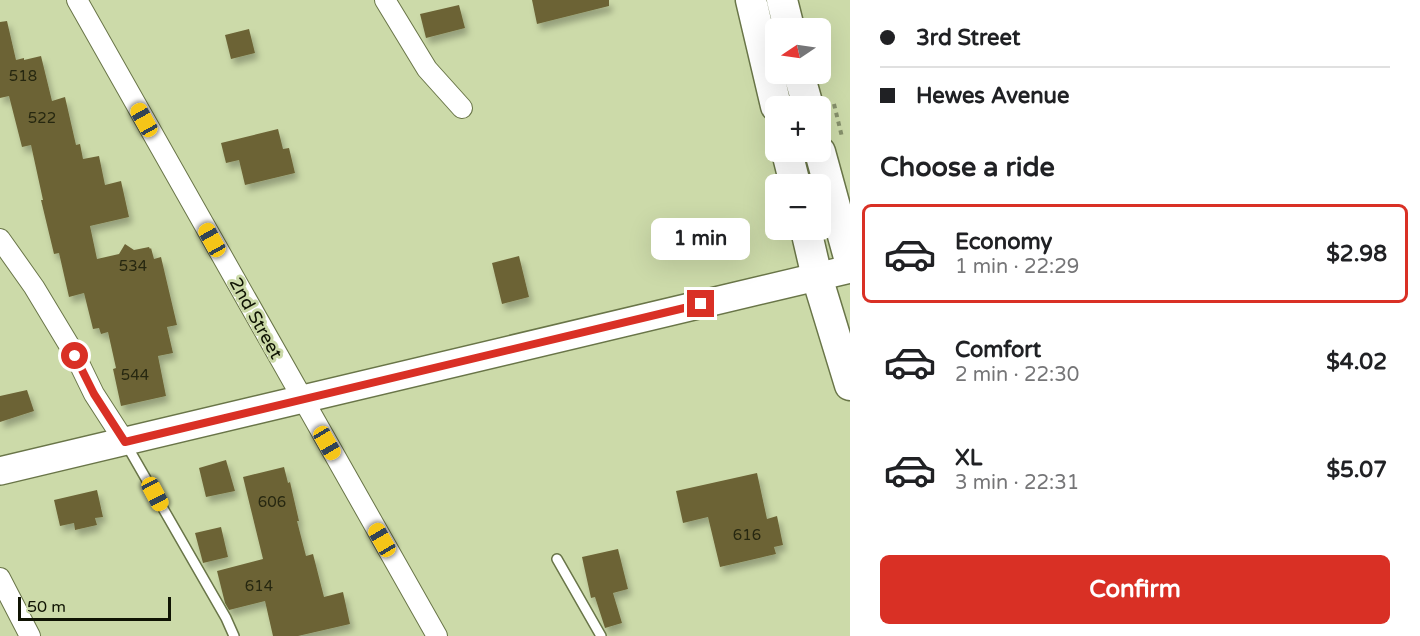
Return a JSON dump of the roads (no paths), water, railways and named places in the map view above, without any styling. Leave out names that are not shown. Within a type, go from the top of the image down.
[{"type":"main road","points":[[751,0],[774,96]]},
{"type":"main road","points":[[782,0],[786,18]]},
{"type":"main road","points":[[831,145],[850,261]]},
{"type":"main road","points":[[808,240],[817,277],[850,385]]},
{"type":"main road","points":[[0,471],[850,269]]},
{"type":"street","name":"2nd Street","points":[[77,0],[437,636]]},
{"type":"street","points":[[385,0],[427,69],[462,108]]},
{"type":"street","points":[[0,238],[34,288],[75,356],[94,394],[125,442]]},
{"type":"street","points":[[0,578],[30,636]]},
{"type":"lane","points":[[125,442],[226,618],[234,636]]},
{"type":"lane","points":[[557,559],[601,636]]}]
